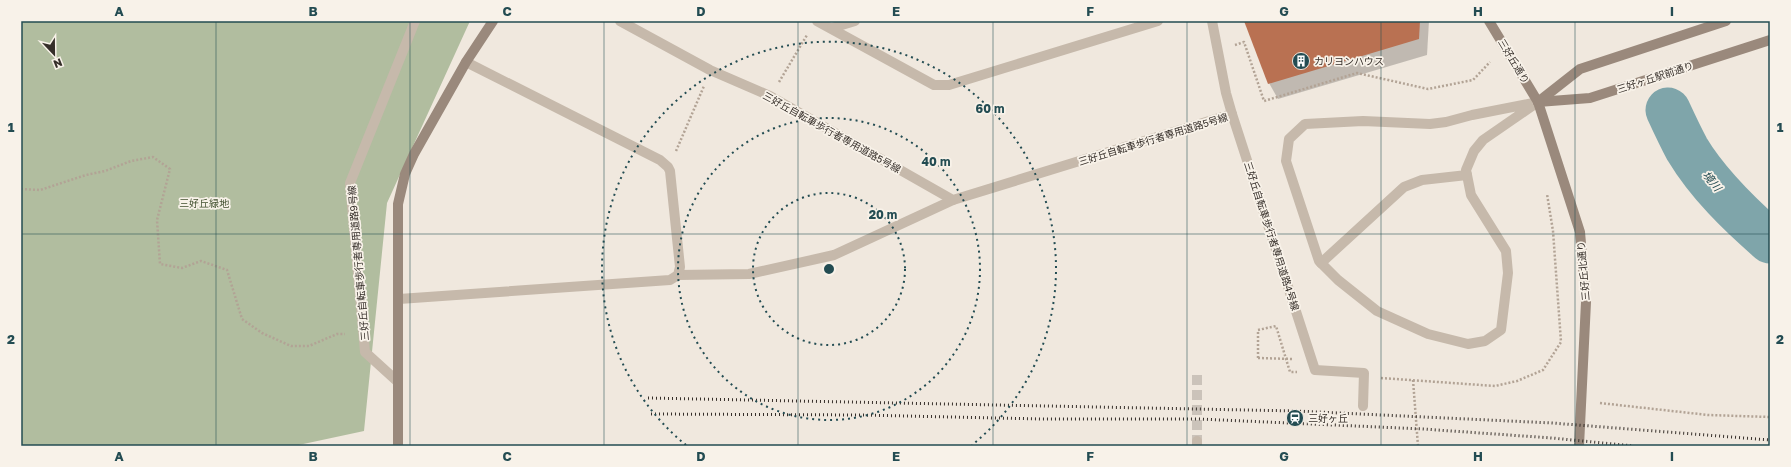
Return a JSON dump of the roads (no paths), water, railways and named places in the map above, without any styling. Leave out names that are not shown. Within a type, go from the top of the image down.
[{"type":"street","name":"三好丘自転車歩行者専用道路9号線","points":[[398,382],[365,352],[350,183],[415,21]]},
{"type":"street","points":[[398,446],[398,204],[405,174],[414,154],[466,62],[493,21]]},
{"type":"street","name":"三好丘自転車歩行者専用道路5号線","points":[[620,21],[710,70],[770,96],[953,200],[1232,114]]},
{"type":"street","points":[[832,28],[856,21]]},
{"type":"street","points":[[814,24],[832,28],[934,85],[949,85],[1158,21]]},
{"type":"street","name":"三好丘自転車歩行者専用道路4号線","points":[[1212,21],[1226,92],[1232,114],[1311,360],[1315,370],[1364,373],[1363,406]]},
{"type":"street","name":"三好丘通り","points":[[1489,21],[1538,102]]},
{"type":"street","points":[[1538,102],[1472,115],[1446,122],[1430,124],[1363,120],[1305,124],[1289,139],[1286,161],[1321,263],[1338,280],[1377,312],[1428,334],[1468,344],[1484,341],[1500,330],[1508,273],[1506,251],[1471,195],[1466,170],[1474,151],[1484,140],[1538,102],[1580,69],[1726,21]]},
{"type":"street","name":"三好ヶ丘駅前通り","points":[[1538,102],[1590,98],[1770,40]]},
{"type":"street","points":[[466,62],[660,160],[668,167],[670,171],[680,267],[678,275]]},
{"type":"street","name":"三好丘北通り","points":[[1538,102],[1580,232],[1586,302],[1578,446]]},
{"type":"street","points":[[1321,263],[1404,187],[1422,180],[1467,175]]},
{"type":"street","points":[[399,298],[670,280],[678,275],[749,274],[834,255],[953,200]]},
{"type":"waterway","name":"境川","points":[[1668,110],[1687,149],[1704,174],[1736,209],[1770,241]]},
{"type":"tunnel","points":[[1197,375],[1197,441]]},
{"type":"railway","points":[[648,398],[1296,411],[1552,423],[1770,440]]},
{"type":"railway","points":[[651,414],[861,415],[1041,419],[1199,419],[1423,429],[1552,438],[1634,446]]},
{"type":"place","name":"カリヨンハウス","points":[[1301,61]]},
{"type":"place","name":"三好ヶ丘","points":[[1295,418]]},
{"type":"park label","name":"三好丘緑地","points":[[204,203]]}]
